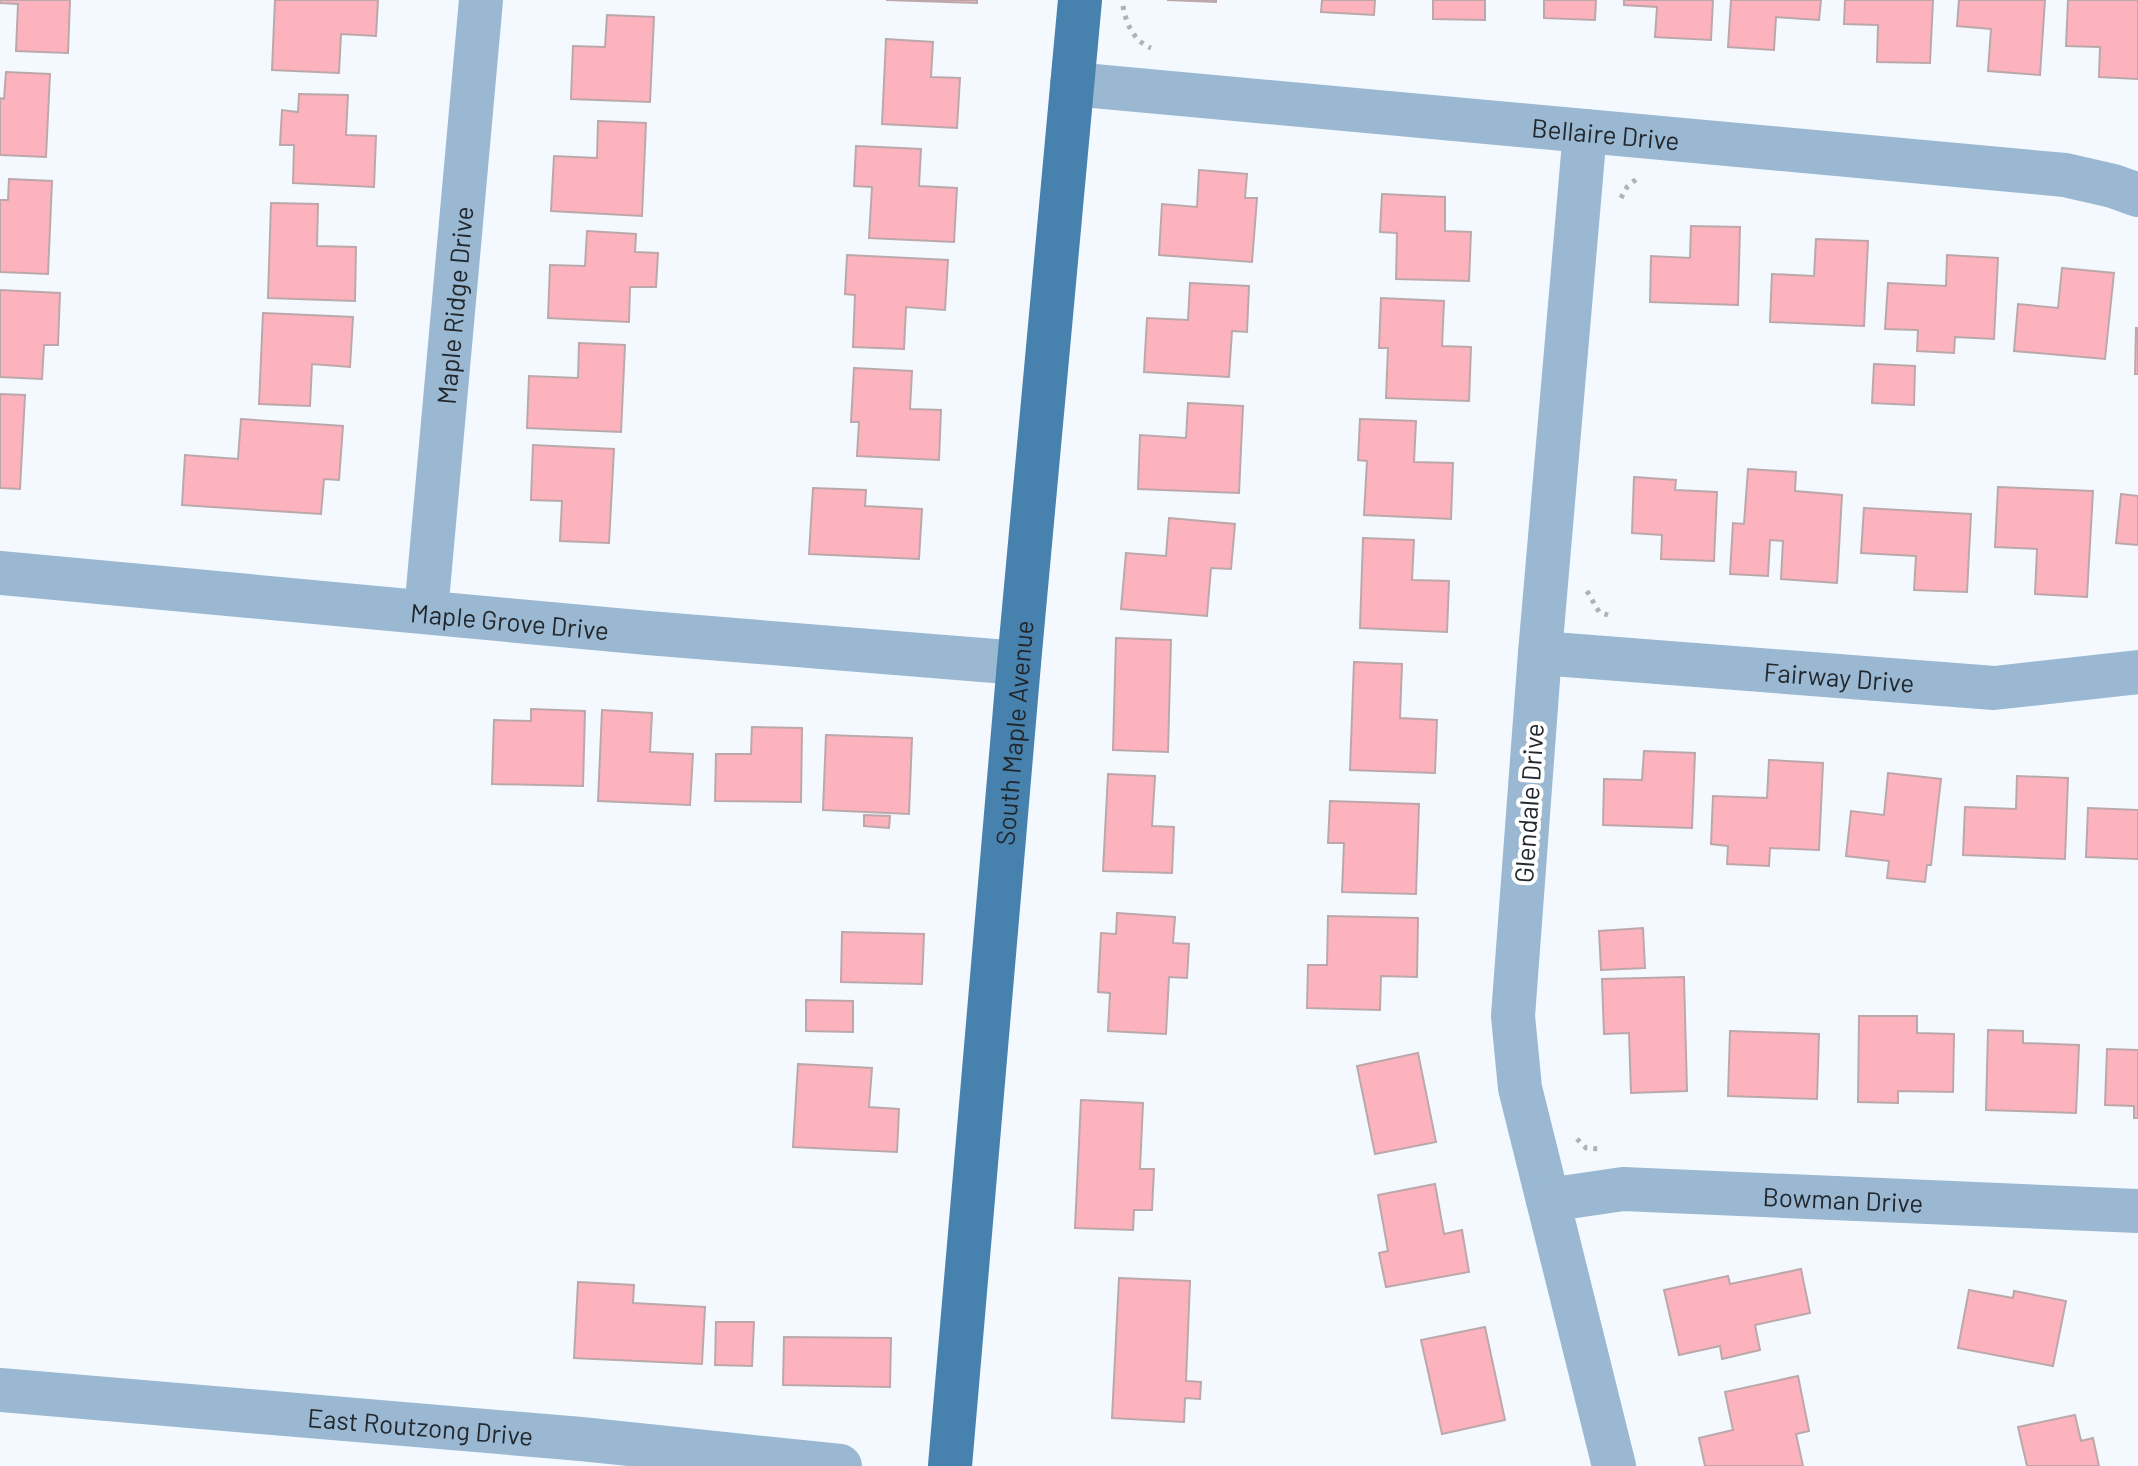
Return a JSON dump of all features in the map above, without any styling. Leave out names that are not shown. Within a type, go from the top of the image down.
[{"type":"main road","name":"South Maple Avenue","points":[[950,1466],[1080,0]]},
{"type":"street","name":"Maple Ridge Drive","points":[[426,612],[481,0]]},
{"type":"street","name":"Bellaire Drive","points":[[1072,84],[2065,175],[2138,195]]},
{"type":"street","name":"Glendale Drive","points":[[1585,131],[1540,653],[1513,1016],[1520,1088],[1614,1466]]},
{"type":"street","name":"Maple Grove Drive","points":[[0,573],[1019,663]]},
{"type":"street","name":"Fairway Drive","points":[[1540,653],[1994,688],[2138,672]]},
{"type":"street","name":"Bowman Drive","points":[[1548,1200],[1623,1189],[2138,1211]]},
{"type":"street","name":"East Routzong Drive","points":[[0,1390],[581,1439],[840,1466]]},
{"type":"path","points":[[1617,207],[1627,187],[1644,174]]},
{"type":"path","points":[[1584,586],[1599,612],[1620,620]]},
{"type":"path","points":[[1567,1130],[1586,1148],[1601,1150]]},
{"type":"building","points":[[0,0],[70,0],[68,53],[16,51],[18,4],[0,3]]},
{"type":"building","points":[[275,0],[378,0],[376,36],[341,34],[339,73],[272,70]]},
{"type":"building","points":[[886,0],[977,0],[977,3]]},
{"type":"building","points":[[1167,0],[1216,0],[1216,2]]},
{"type":"building","points":[[1322,0],[1375,0],[1374,15],[1321,12]]},
{"type":"building","points":[[1433,0],[1485,0],[1485,20],[1433,19]]},
{"type":"building","points":[[1544,0],[1596,0],[1595,20],[1544,18]]},
{"type":"building","points":[[1624,0],[1713,0],[1711,40],[1655,37],[1657,7],[1624,5]]},
{"type":"building","points":[[1731,0],[1821,0],[1819,20],[1776,17],[1774,50],[1728,47]]},
{"type":"building","points":[[1845,0],[1933,0],[1930,63],[1877,62],[1878,25],[1844,24]]},
{"type":"building","points":[[1959,0],[2045,0],[2040,75],[1988,71],[1991,29],[1957,26]]},
{"type":"building","points":[[2068,0],[2138,0],[2138,79],[2099,77],[2100,47],[2066,46]]},
{"type":"building","points":[[607,15],[654,17],[650,102],[571,99],[573,46],[605,47]]},
{"type":"building","points":[[886,39],[933,42],[931,77],[960,78],[957,128],[882,124]]},
{"type":"building","points":[[6,72],[50,74],[46,157],[0,155],[0,98],[4,99]]},
{"type":"building","points":[[299,94],[348,95],[346,135],[376,136],[374,187],[293,183],[294,145],[280,145],[282,110],[298,112]]},
{"type":"building","points":[[598,121],[646,123],[642,216],[551,211],[554,156],[597,158]]},
{"type":"building","points":[[856,146],[921,149],[919,186],[957,188],[954,242],[869,238],[872,187],[854,186]]},
{"type":"building","points":[[1199,170],[1247,174],[1245,198],[1257,198],[1252,262],[1159,255],[1162,204],[1197,207]]},
{"type":"building","points":[[9,179],[52,181],[48,274],[0,272],[0,200],[8,200]]},
{"type":"building","points":[[1382,194],[1445,197],[1445,231],[1471,232],[1469,281],[1396,279],[1397,233],[1380,232]]},
{"type":"building","points":[[271,203],[318,204],[317,246],[356,247],[355,301],[268,298]]},
{"type":"building","points":[[1691,226],[1740,227],[1738,305],[1650,302],[1651,256],[1690,258]]},
{"type":"building","points":[[587,231],[636,234],[635,252],[658,253],[656,287],[630,287],[629,322],[548,318],[550,265],[585,266]]},
{"type":"building","points":[[1816,239],[1868,241],[1864,326],[1770,322],[1772,274],[1814,276]]},
{"type":"building","points":[[847,255],[948,260],[945,310],[906,307],[904,349],[853,347],[855,295],[845,294]]},
{"type":"building","points":[[1947,255],[1998,258],[1994,339],[1955,337],[1954,353],[1917,351],[1918,330],[1885,329],[1888,283],[1946,286]]},
{"type":"building","points":[[2062,268],[2114,273],[2105,359],[2014,351],[2018,304],[2058,308]]},
{"type":"building","points":[[1190,283],[1249,286],[1247,332],[1232,331],[1229,377],[1144,372],[1147,318],[1188,320]]},
{"type":"building","points":[[0,290],[60,293],[58,345],[44,345],[42,379],[0,377]]},
{"type":"building","points":[[1381,298],[1444,301],[1442,346],[1471,347],[1469,401],[1386,398],[1388,348],[1379,348]]},
{"type":"building","points":[[263,313],[353,317],[350,367],[312,364],[310,406],[259,404]]},
{"type":"building","points":[[2138,328],[2138,374],[2135,374]]},
{"type":"building","points":[[579,343],[625,345],[621,432],[527,428],[529,376],[578,378]]},
{"type":"building","points":[[1874,364],[1915,366],[1914,405],[1872,403]]},
{"type":"building","points":[[854,368],[912,371],[910,409],[941,410],[939,460],[857,456],[859,422],[851,422]]},
{"type":"building","points":[[0,394],[25,395],[20,489],[0,488]]},
{"type":"building","points":[[1188,403],[1243,406],[1239,493],[1138,489],[1140,435],[1186,438]]},
{"type":"building","points":[[241,419],[343,426],[339,480],[324,479],[321,514],[182,505],[185,455],[238,459]]},
{"type":"building","points":[[1360,419],[1416,421],[1414,462],[1453,463],[1451,519],[1364,515],[1367,461],[1358,460]]},
{"type":"building","points":[[533,445],[614,449],[609,543],[560,541],[562,501],[531,500]]},
{"type":"building","points":[[1748,469],[1796,472],[1795,491],[1842,495],[1837,583],[1781,579],[1783,541],[1770,540],[1768,576],[1730,574],[1733,523],[1744,524]]},
{"type":"building","points":[[1634,477],[1676,480],[1675,490],[1717,492],[1714,561],[1661,559],[1662,535],[1632,533]]},
{"type":"building","points":[[1998,487],[2093,491],[2087,597],[2035,594],[2037,549],[1995,547]]},
{"type":"building","points":[[813,488],[866,490],[865,506],[922,509],[919,559],[809,554]]},
{"type":"building","points":[[2121,494],[2138,496],[2138,545],[2116,543]]},
{"type":"building","points":[[1864,508],[1971,514],[1967,592],[1914,590],[1916,556],[1861,553]]},
{"type":"building","points":[[1169,518],[1235,524],[1231,569],[1211,568],[1207,616],[1121,609],[1126,553],[1166,556]]},
{"type":"building","points":[[1363,538],[1414,540],[1412,580],[1449,581],[1447,632],[1360,628]]},
{"type":"building","points":[[1116,638],[1171,640],[1168,752],[1113,750]]},
{"type":"building","points":[[1354,662],[1402,664],[1400,718],[1437,720],[1435,773],[1350,770]]},
{"type":"building","points":[[531,709],[585,711],[583,786],[492,784],[494,720],[531,721]]},
{"type":"building","points":[[602,710],[652,713],[650,752],[693,754],[690,805],[598,801]]},
{"type":"building","points":[[752,727],[802,728],[801,802],[715,801],[716,754],[751,754]]},
{"type":"building","points":[[826,735],[912,738],[909,814],[823,810]]},
{"type":"building","points":[[1644,751],[1695,753],[1692,828],[1603,825],[1604,779],[1642,780]]},
{"type":"building","points":[[1769,760],[1823,763],[1819,850],[1770,848],[1769,866],[1727,864],[1728,846],[1711,844],[1713,796],[1767,798]]},
{"type":"building","points":[[1888,773],[1941,779],[1931,865],[1927,865],[1925,882],[1887,878],[1889,861],[1846,856],[1851,811],[1884,815]]},
{"type":"building","points":[[1108,774],[1155,776],[1152,826],[1174,827],[1172,873],[1103,871]]},
{"type":"building","points":[[2017,776],[2068,778],[2065,859],[1963,855],[1965,807],[2016,809]]},
{"type":"building","points":[[1330,801],[1419,804],[1416,894],[1342,892],[1344,843],[1328,843]]},
{"type":"building","points":[[2088,808],[2138,810],[2138,859],[2086,857]]},
{"type":"building","points":[[864,815],[890,816],[889,828],[864,826]]},
{"type":"building","points":[[1117,913],[1175,917],[1173,943],[1189,944],[1187,978],[1169,977],[1166,1034],[1108,1031],[1110,993],[1098,992],[1101,933],[1116,934]]},
{"type":"building","points":[[1328,916],[1418,918],[1417,977],[1381,976],[1380,1010],[1307,1008],[1308,965],[1327,965]]},
{"type":"building","points":[[1643,928],[1645,968],[1601,970],[1599,931]]},
{"type":"building","points":[[842,932],[924,934],[922,984],[841,982]]},
{"type":"building","points":[[1684,977],[1687,1091],[1631,1093],[1629,1033],[1604,1034],[1602,979]]},
{"type":"building","points":[[806,1000],[853,1001],[853,1032],[806,1031]]},
{"type":"building","points":[[1859,1016],[1917,1016],[1917,1033],[1954,1034],[1953,1092],[1898,1091],[1898,1103],[1858,1102]]},
{"type":"building","points":[[1988,1030],[2023,1031],[2023,1043],[2079,1045],[2076,1113],[1986,1110]]},
{"type":"building","points":[[1730,1031],[1819,1034],[1817,1099],[1728,1096]]},
{"type":"building","points":[[2107,1049],[2138,1050],[2138,1118],[2134,1118],[2134,1106],[2105,1105]]},
{"type":"building","points":[[1418,1053],[1436,1142],[1375,1154],[1357,1066]]},
{"type":"building","points":[[798,1064],[872,1068],[869,1107],[899,1109],[897,1152],[793,1147]]},
{"type":"building","points":[[1081,1100],[1143,1103],[1140,1169],[1154,1169],[1152,1210],[1134,1210],[1133,1230],[1075,1228]]},
{"type":"building","points":[[1435,1184],[1444,1234],[1462,1230],[1469,1272],[1386,1287],[1379,1253],[1388,1251],[1378,1195]]},
{"type":"building","points":[[1801,1269],[1810,1313],[1755,1325],[1760,1350],[1722,1359],[1720,1346],[1679,1355],[1664,1290],[1728,1276],[1730,1284]]},
{"type":"building","points":[[1119,1278],[1190,1281],[1186,1381],[1201,1382],[1200,1399],[1185,1398],[1184,1422],[1112,1418]]},
{"type":"building","points":[[578,1282],[634,1285],[633,1303],[705,1307],[702,1364],[574,1358]]},
{"type":"building","points":[[1969,1290],[2013,1298],[2014,1291],[2066,1301],[2053,1366],[1958,1348]]},
{"type":"building","points":[[716,1322],[754,1322],[752,1366],[715,1365]]},
{"type":"building","points":[[1485,1327],[1505,1420],[1442,1434],[1421,1340]]},
{"type":"building","points":[[784,1337],[891,1338],[890,1387],[783,1385]]},
{"type":"building","points":[[1798,1376],[1809,1431],[1796,1434],[1803,1466],[1705,1466],[1699,1438],[1733,1430],[1725,1392]]},
{"type":"building","points":[[2075,1415],[2081,1441],[2093,1438],[2099,1466],[2027,1466],[2018,1427]]}]
